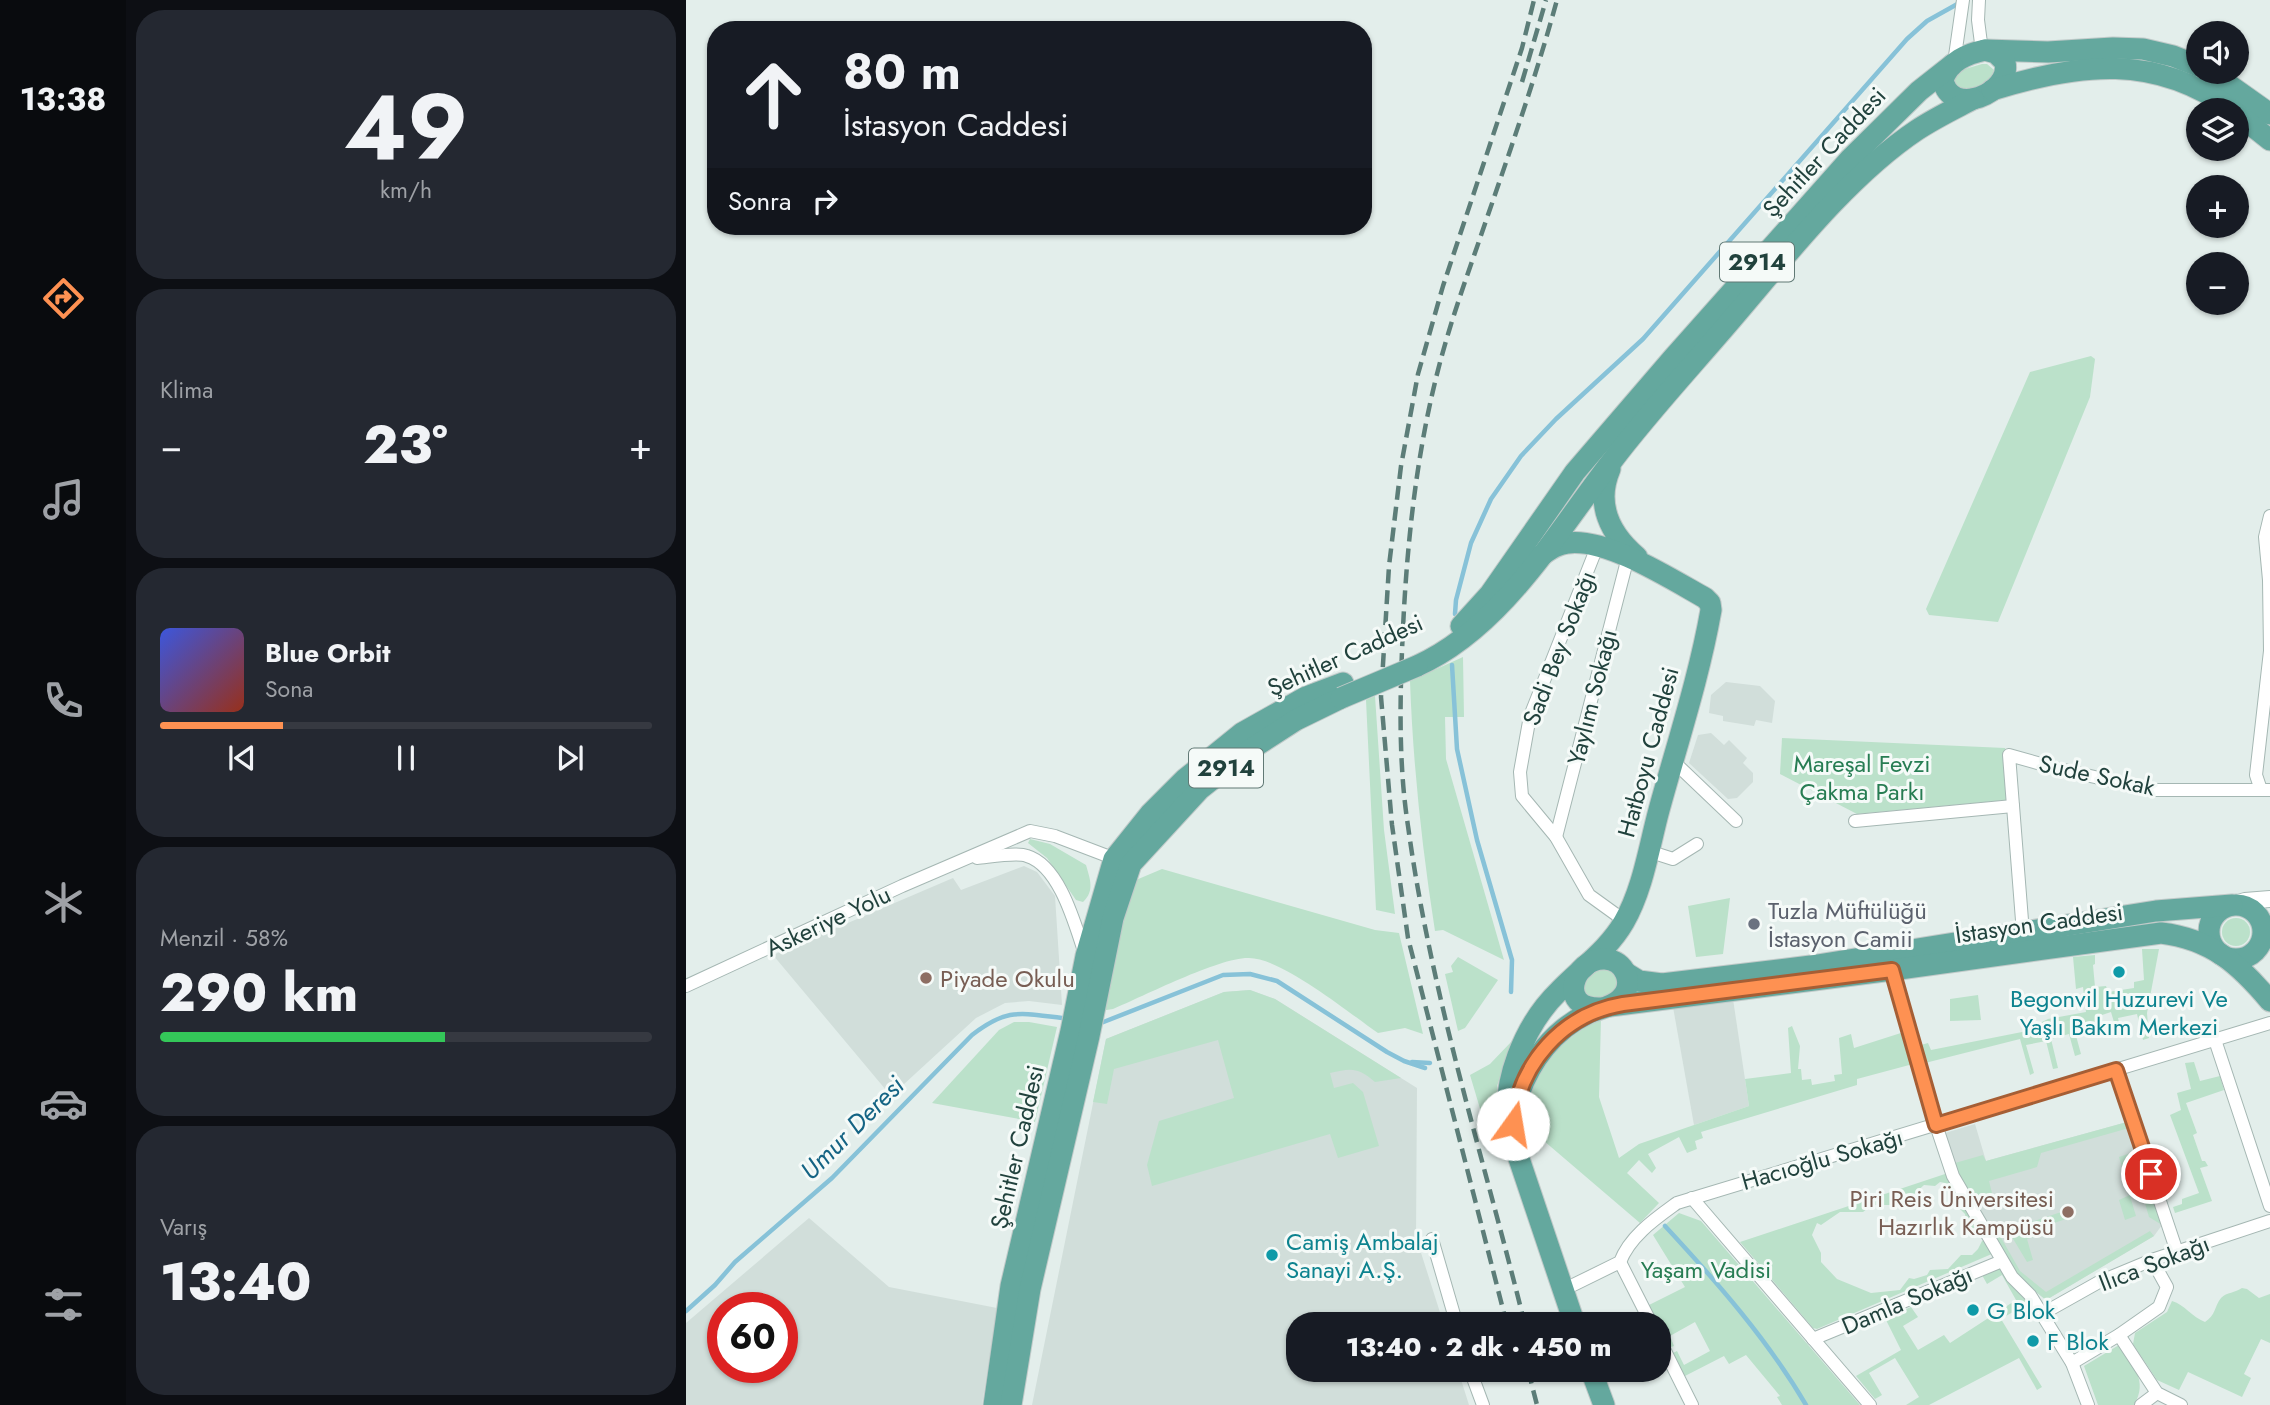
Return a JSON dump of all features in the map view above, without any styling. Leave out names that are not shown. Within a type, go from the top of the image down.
[{"type":"main road","points":[[1984,51],[2002,57],[2006,68],[2003,79],[1983,95],[1957,99],[1947,92],[1943,80],[1953,64],[1968,55],[1984,51],[2048,52],[2113,48],[2143,50],[2186,61]]},
{"type":"main road","name":"Şehitler Caddesi","points":[[993,1405],[1011,1286],[1086,956],[1123,862],[1200,789],[1248,751],[1342,690],[1419,659],[1440,656],[1484,622],[1575,472],[1850,159],[1919,91],[1953,64]]},
{"type":"main road","name":"Şehitler Caddesi","points":[[1499,594],[1539,557],[1615,457],[1772,272],[1865,172],[1916,131],[1983,95],[2084,70],[2115,68],[2166,75],[2215,98]]},
{"type":"main road","points":[[2228,84],[2270,114]]},
{"type":"main road","name":"Şehitler Caddesi","points":[[2249,123],[2270,140]]},
{"type":"main road","name":"Hatboyu Caddesi","points":[[1615,457],[1604,487],[1605,510],[1613,531],[1623,545],[1650,567]]},
{"type":"main road","name":"Hatboyu Caddesi","points":[[1539,557],[1553,547],[1566,543],[1597,547],[1650,567],[1705,598],[1712,610],[1634,900],[1625,920],[1608,944],[1550,1001],[1535,1022],[1512,1078],[1507,1103],[1508,1125],[1571,1312]]},
{"type":"main road","name":"Şehitler Caddesi","points":[[1011,1405],[1030,1289],[1089,1037],[1123,862]]},
{"type":"main road","points":[[1624,971],[1613,961],[1596,961],[1584,968],[1573,983],[1574,995],[1589,1007],[1606,1007],[1620,999],[1626,991],[1628,979],[1620,952],[1634,900]]},
{"type":"main road","points":[[2266,939],[2246,958],[2232,959],[2221,955],[2210,940],[2209,927],[2216,914],[2232,905],[2247,907],[2259,916],[2266,939],[2270,965]]},
{"type":"main road","name":"İstasyon Caddesi","points":[[1624,971],[1639,981],[1662,984],[1811,966],[2156,911],[2232,905]]},
{"type":"main road","name":"İstasyon Caddesi","points":[[1606,1007],[2161,933],[2195,941],[2221,955],[2243,969],[2270,1001]]},
{"type":"main road","name":"Hatboyu Caddesi","points":[[1515,1148],[1515,1109],[1531,1067],[1545,1047],[1562,1030],[1584,1015],[1606,1007]]},
{"type":"main road","points":[[1595,1382],[1604,1405]]},
{"type":"street","points":[[1953,64],[1963,0]]},
{"type":"street","points":[[1979,0],[1978,20],[1984,51]]},
{"type":"street","points":[[2265,790],[2256,775],[2270,651],[2269,580],[2265,537],[2270,516]]},
{"type":"street","name":"Sadi Bey Sokağı","points":[[1597,547],[1530,716],[1520,772],[1522,796],[1556,837],[1588,895],[1625,920]]},
{"type":"street","name":"Yaylım Sokağı","points":[[1556,837],[1628,557]]},
{"type":"street","name":"Sude Sokak","points":[[2013,806],[2009,755],[2152,790],[2265,790]]},
{"type":"street","points":[[1672,761],[1736,821]]},
{"type":"street","points":[[1855,821],[2013,806],[2023,933]]},
{"type":"street","name":"Askeriye Yolu","points":[[686,986],[902,886],[1030,831],[1055,836],[1123,862]]},
{"type":"street","points":[[1648,851],[1673,859],[1697,844]]},
{"type":"street","points":[[970,858],[1027,855],[1045,868],[1063,894],[1086,956]]},
{"type":"street","points":[[2232,905],[2270,899]]},
{"type":"street","points":[[1892,970],[1953,1176],[2012,1277],[2030,1295],[2072,1363],[2088,1405]]},
{"type":"street","name":"Hacıoğlu Sokağı","points":[[1563,1290],[1620,1262],[1626,1248],[1677,1203],[2270,1023]]},
{"type":"street","points":[[2215,1040],[2270,1206]]},
{"type":"street","points":[[2116,1070],[2177,1252]]},
{"type":"street","points":[[1692,1198],[1870,1405]]},
{"type":"street","name":"Ilıca Sokağı","points":[[2042,1314],[2099,1282],[2152,1260],[2270,1222]]},
{"type":"street","points":[[1432,1239],[1453,1312]]},
{"type":"street","points":[[2072,1363],[2159,1307],[2167,1287],[2152,1260]]},
{"type":"street","name":"Damla Sokağı","points":[[1813,1339],[2002,1261]]},
{"type":"street","points":[[1620,1262],[1645,1312]]},
{"type":"street","points":[[2119,1335],[2157,1393],[2181,1405]]},
{"type":"street","points":[[1671,1363],[1692,1405]]},
{"type":"street","points":[[1475,1382],[1483,1405]]},
{"type":"street","points":[[2140,1405],[2157,1393]]},
{"type":"shaded area","points":[[1726,682],[1760,686],[1775,701],[1772,723],[1756,720],[1754,726],[1723,721],[1723,716],[1709,713],[1711,695]]},
{"type":"shaded area","points":[[1711,733],[1724,745],[1729,740],[1747,758],[1743,763],[1753,773],[1753,782],[1737,798],[1728,799],[1689,763],[1698,735]]},
{"type":"shaded area","name":"Piyade Okulu","points":[[1024,866],[1037,872],[1055,896],[1062,1005],[1029,1001],[1005,1003],[976,1018],[891,1096],[773,955],[953,878],[961,890]]},
{"type":"shaded area","points":[[1250,990],[1275,999],[1417,1088],[1416,1237],[1440,1312],[1286,1312],[1286,1382],[1462,1382],[1469,1405],[1032,1405],[1106,1039],[1224,992]]},
{"type":"shaded area","points":[[1733,999],[1749,1106],[1694,1125],[1673,1007]]},
{"type":"shaded area","name":"Piri Reis Üniversitesi Hazırlık Kampüsü","points":[[2127,1122],[2162,1225],[2154,1236],[2046,1300],[2016,1276],[1960,1180],[1945,1133],[1975,1124],[1986,1161]]},
{"type":"shaded area","points":[[809,1218],[889,1287],[997,1308],[982,1405],[686,1405],[686,1323],[707,1305],[707,1383],[798,1383],[798,1292],[722,1292]]},
{"type":"green space","points":[[1987,64],[1994,70],[1992,76],[1984,84],[1957,92],[1952,77],[1965,69]]},
{"type":"green space","points":[[2091,356],[2095,359],[2090,397],[1998,622],[1929,615],[1926,609],[2030,372]]},
{"type":"green space","points":[[1463,657],[1464,717],[1445,717],[1446,759],[1504,960],[1443,930],[1435,931],[1426,869],[1410,681]]},
{"type":"green space","points":[[1375,696],[1384,830],[1395,914],[1376,910],[1366,700]]},
{"type":"green space","name":"Mareşal Fevzi Çakma Parkı","points":[[1782,738],[2005,748],[2007,800],[1857,814],[1780,774]]},
{"type":"green space","points":[[1030,839],[1050,844],[1086,865],[1090,889],[1083,902],[1076,900],[1047,858],[1028,843]]},
{"type":"green space","points":[[1162,869],[1375,930],[1399,933],[1423,1034],[1405,1028],[1378,1033],[1297,976],[1263,960],[1249,958],[1236,959],[1201,970],[1113,1009],[1100,1011],[1111,954],[1136,880]]},
{"type":"green space","points":[[1730,898],[1723,954],[1696,957],[1688,906]]},
{"type":"green space","points":[[2236,918],[2246,922],[2250,932],[2246,942],[2236,946],[2226,942],[2222,932],[2226,922]]},
{"type":"green space","points":[[2142,949],[2159,949],[2147,1013],[2149,1038],[2143,1040],[2137,1014],[2118,1018],[2120,1027],[2116,1029],[2111,1012],[2102,1015],[2103,1024],[2075,1032],[2081,1054],[2075,1056],[2069,1034],[2051,1039],[2058,1068],[2053,1069],[2046,1041],[2026,1045],[2034,1073],[2030,1075],[2020,1039],[1925,1063],[1921,1045],[1928,1043],[1931,1050],[2022,1032],[2048,1019],[2086,1012],[2083,987],[2076,989],[2073,957],[2095,955],[2095,987],[2106,986],[2108,992],[2134,988],[2134,982],[2144,980]]},
{"type":"green space","points":[[1458,957],[1498,980],[1465,1028],[1458,1031],[1445,974],[1453,972],[1451,966]]},
{"type":"green space","points":[[1598,970],[1614,972],[1619,984],[1607,999],[1584,996],[1585,978]]},
{"type":"green space","points":[[1250,990],[1275,999],[1401,1078],[1375,1082],[1354,1070],[1330,1073],[1334,1088],[1353,1083],[1363,1092],[1379,1146],[1338,1158],[1330,1134],[1152,1186],[1147,1165],[1159,1121],[1234,1098],[1218,1040],[1114,1069],[1107,1104],[1093,1102],[1106,1039],[1224,992]]},
{"type":"green space","points":[[1978,995],[1981,1020],[1950,1021],[1950,999]]},
{"type":"green space","points":[[1601,1018],[1599,1097],[1619,1158],[1639,1144],[1749,1106],[1745,1079],[1791,1073],[1788,1028],[1792,1026],[1800,1046],[1798,1069],[1801,1069],[1802,1080],[1811,1079],[1812,1085],[1835,1081],[1834,1075],[1842,1074],[1839,1038],[1851,1034],[1854,1048],[1904,1032],[1913,1064],[1857,1079],[1857,1085],[1701,1132],[1703,1138],[1695,1141],[1697,1149],[1687,1153],[1679,1137],[1648,1154],[1656,1168],[1652,1173],[1639,1160],[1627,1173],[1659,1203],[1640,1223],[1537,1135],[1521,1138],[1526,1099],[1543,1066],[1568,1040]]},
{"type":"green space","points":[[1014,1022],[1057,1027],[1035,1122],[932,1103],[999,1030]]},
{"type":"green space","points":[[1512,1041],[1497,1086],[1497,1119],[1484,1122],[1470,1075],[1490,1064]]},
{"type":"green space","points":[[2194,1062],[2200,1081],[2220,1076],[2224,1090],[2186,1103],[2197,1133],[2193,1135],[2202,1161],[2208,1166],[2200,1168],[2212,1201],[2175,1213],[2173,1207],[2182,1204],[2182,1199],[2199,1193],[2170,1115],[2181,1110],[2177,1093],[2191,1089],[2185,1063]]},
{"type":"green space","points":[[2127,1122],[2129,1128],[2041,1153],[2037,1167],[1989,1181],[1993,1197],[1975,1206],[1960,1180],[1955,1163],[1983,1155],[1986,1161]]},
{"type":"green space","points":[[2137,1151],[2162,1225],[2149,1217],[2142,1193],[2130,1196],[2136,1216],[2125,1220],[2119,1200],[2130,1195],[2119,1157]]},
{"type":"green space","points":[[1948,1173],[1979,1227],[1972,1228],[1967,1224],[1965,1214],[1957,1206],[1945,1183],[1924,1185],[1913,1195],[1901,1193],[1890,1205],[1872,1205],[1863,1212],[1840,1212],[1821,1225],[1817,1223],[1812,1235],[1821,1253],[1821,1262],[1837,1279],[1871,1293],[1900,1290],[1909,1278],[1927,1275],[1930,1270],[1948,1269],[1961,1255],[1972,1255],[1982,1241],[1987,1240],[1994,1253],[1817,1329],[1813,1328],[1740,1242]]},
{"type":"green space","points":[[2067,1210],[2069,1218],[2036,1229],[2038,1236],[2027,1239],[2033,1260],[2027,1262],[2012,1237],[2013,1228]]},
{"type":"green space","name":"Yaşam Vadisi","points":[[1679,1213],[1701,1221],[1860,1405],[1782,1405],[1777,1397],[1780,1396],[1746,1355],[1729,1364],[1724,1356],[1683,1377],[1671,1354],[1677,1351],[1684,1365],[1710,1351],[1695,1322],[1671,1335],[1671,1312],[1650,1312],[1647,1306],[1685,1287],[1653,1235]]},
{"type":"green space","points":[[2150,1231],[2154,1236],[2046,1300],[2016,1276],[1994,1237],[1999,1234],[2020,1271],[2046,1292]]},
{"type":"green space","points":[[1999,1267],[2028,1303],[2001,1319],[2042,1387],[2037,1390],[2019,1358],[1929,1405],[1906,1405],[1919,1397],[1895,1358],[1869,1373],[1882,1395],[1875,1399],[1856,1376],[1901,1350],[1885,1318],[1911,1307],[1918,1317],[1903,1326],[1918,1350],[1944,1335],[1950,1343],[2016,1300],[2002,1275],[1987,1284],[1982,1275]]},
{"type":"green space","points":[[2242,1288],[2259,1298],[2270,1294],[2270,1343],[2261,1339],[2244,1374],[2251,1378],[2242,1397],[2188,1372],[2179,1390],[2157,1380],[2133,1344],[2135,1333],[2167,1312],[2172,1301],[2205,1322],[2211,1317],[2221,1298]]},
{"type":"green space","points":[[2119,1345],[2137,1374],[2140,1388],[2138,1396],[2134,1405],[2098,1405],[2084,1366]]},
{"type":"waterway","points":[[1455,614],[1456,600],[1471,543],[1491,499],[1521,456],[1556,419],[1643,339],[1907,39],[1927,21],[1961,2]]},
{"type":"waterway","points":[[1452,665],[1457,749],[1477,840],[1512,960],[1511,992]]},
{"type":"waterway","name":"Umur Deresi","points":[[1101,1023],[1223,975],[1250,974],[1277,981],[1387,1052],[1425,1068]]},
{"type":"waterway","name":"Umur Deresi","points":[[686,1311],[715,1285],[735,1262],[832,1178],[972,1035],[995,1020],[1014,1014],[1062,1018]]},
{"type":"waterway","name":"Umur Deresi","points":[[1412,1062],[1430,1063]]},
{"type":"waterway","name":"Umur Deresi","points":[[1665,1226],[1740,1312],[1775,1357],[1806,1405]]},
{"type":"railway","points":[[1504,1312],[1408,938],[1392,825],[1381,697],[1389,566],[1401,466],[1418,374],[1443,286],[1522,48],[1534,0]]},
{"type":"railway","points":[[1522,82],[1546,0]]},
{"type":"railway","points":[[1522,1312],[1444,1014],[1418,889],[1403,777],[1401,677],[1410,533],[1423,439],[1436,378],[1557,0]]},
{"type":"railway","points":[[1531,1382],[1537,1405]]},
{"type":"place","name":"Tuzla Müftülüğü İstasyon Camii","points":[[1754,924]]},
{"type":"place","name":"Begonvil Huzurevi Ve Yaşlı Bakım Merkezi","points":[[2119,972]]},
{"type":"place","name":"Piyade Okulu","points":[[926,978]]},
{"type":"place","name":"Piri Reis Üniversitesi Hazırlık Kampüsü","points":[[2068,1212]]},
{"type":"place","name":"Camiş Ambalaj Sanayi A.Ş.","points":[[1272,1255]]},
{"type":"place","name":"G Blok","points":[[1973,1310]]},
{"type":"place","name":"F Blok","points":[[2033,1341]]},
{"type":"route","points":[[1513,1124],[1522,1087],[1540,1054],[1562,1030],[1595,1010],[1623,1004],[1892,970],[1936,1125],[2116,1070],[2151,1174]]}]
